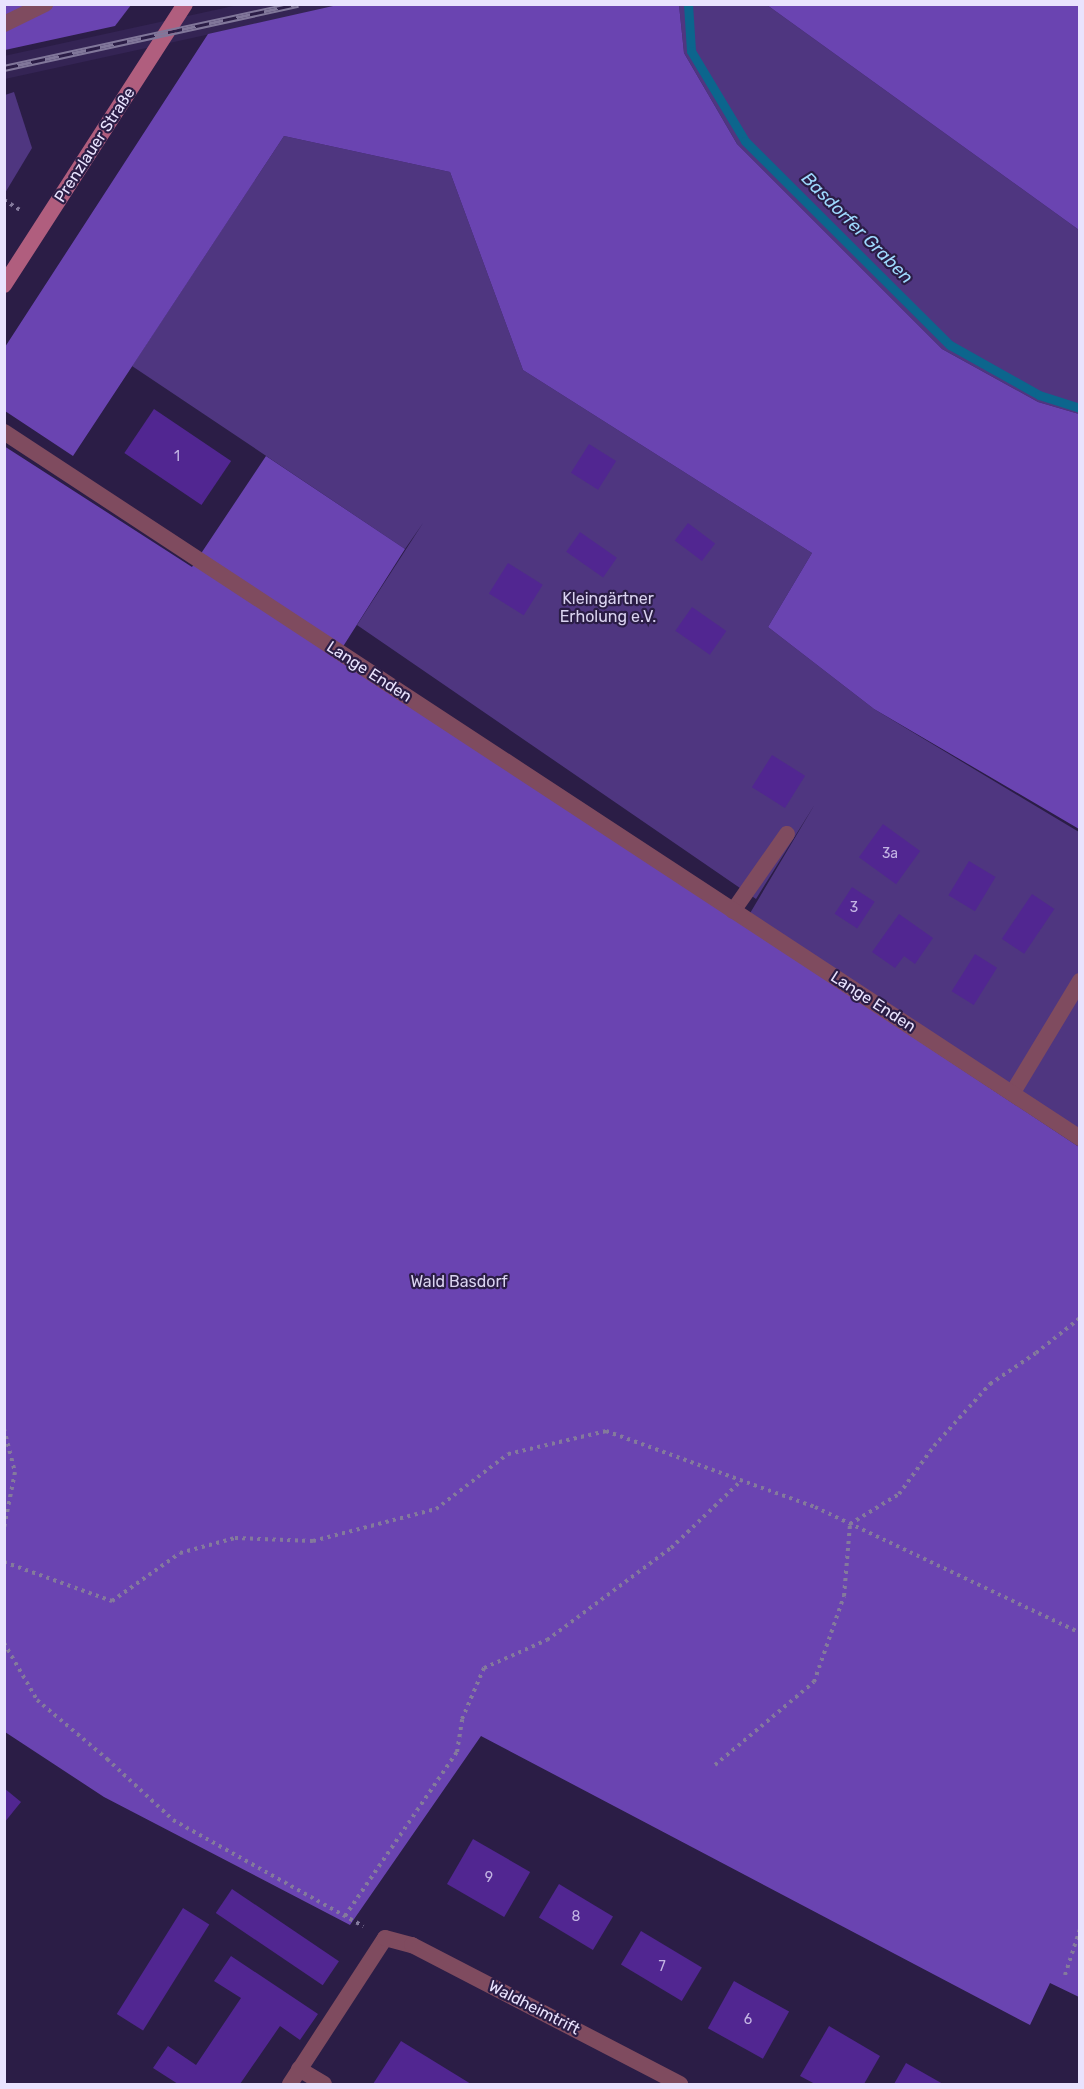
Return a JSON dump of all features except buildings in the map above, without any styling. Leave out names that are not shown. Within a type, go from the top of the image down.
[{"type":"main road","name":"Prenzlauer Straße","points":[[4,285],[185,4]]},
{"type":"street","points":[[4,24],[45,4]]},
{"type":"street","name":"Lange Enden","points":[[4,432],[1080,1137]]},
{"type":"street","points":[[733,911],[787,834]]},
{"type":"street","points":[[1013,1092],[1080,981]]},
{"type":"street","points":[[290,2085],[385,1938]]},
{"type":"street","name":"Waldheimtrift","points":[[385,1938],[412,1946],[680,2085]]},
{"type":"street","points":[[300,2068],[324,2085]]},
{"type":"path","points":[[850,1524],[899,1494],[934,1446],[990,1384],[1036,1353],[1080,1318]]},
{"type":"path","points":[[4,1429],[15,1472],[4,1528]]},
{"type":"path","points":[[4,1562],[112,1601],[180,1553],[235,1538],[313,1541],[436,1509],[508,1454],[606,1431],[815,1507],[1080,1633]]},
{"type":"path","points":[[345,1916],[457,1752],[462,1719],[484,1668],[547,1640],[671,1548],[742,1480]]},
{"type":"path","points":[[715,1765],[814,1682],[844,1596],[850,1524]]},
{"type":"path","points":[[4,1642],[37,1700],[173,1820],[385,1938]]},
{"type":"path","points":[[1065,1975],[1080,1929]]},
{"type":"shaded area","points":[[238,5],[342,5],[5,79],[4,56]]},
{"type":"green space","points":[[342,4],[679,5],[684,53],[737,144],[942,349],[1038,402],[1079,414],[1079,829],[874,709],[768,627],[812,553],[523,370],[450,172],[284,136],[73,456],[5,411],[5,347],[208,34]]},
{"type":"green space","points":[[4,5],[131,5],[115,26],[5,50]]},
{"type":"green space","points":[[679,5],[767,5],[1079,230],[1079,414],[1038,402],[942,349],[737,144],[684,53]]},
{"type":"green space","points":[[767,5],[1079,5],[1079,230]]},
{"type":"green space","points":[[14,92],[32,148],[5,193],[5,95]]},
{"type":"green space","name":"Kleingärtner Erholung e.V.","points":[[284,136],[450,172],[523,370],[812,553],[768,627],[874,709],[1079,832],[1079,1147],[743,925],[815,804],[756,899],[357,625],[423,523],[405,549],[132,366]]},
{"type":"green space","name":"Wald Basdorf","points":[[4,446],[192,567],[266,456],[405,549],[337,656],[1079,1147],[1079,1997],[1050,1983],[1030,2025],[481,1736],[350,1925],[104,1797],[5,1732]]},
{"type":"waterway","name":"Basdorfer Graben","points":[[688,4],[691,51],[745,141],[950,345],[1039,395],[1080,408]]},
{"type":"railway","points":[[4,68],[298,4]]}]
